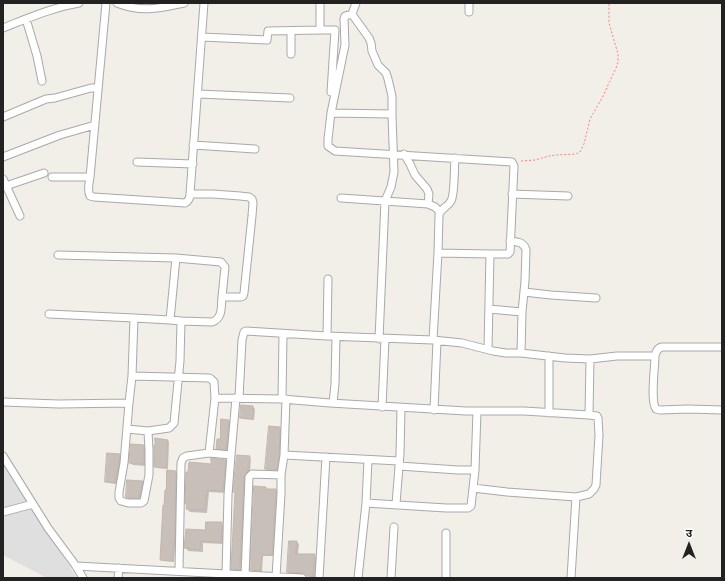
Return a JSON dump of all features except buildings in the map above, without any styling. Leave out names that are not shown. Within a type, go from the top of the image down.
[{"type":"street","points":[[3,28],[56,6],[78,3]]},
{"type":"street","points":[[106,3],[88,194],[94,197],[185,203],[190,199],[204,3]]},
{"type":"street","points":[[118,3],[139,9],[158,9],[184,3]]},
{"type":"street","points":[[320,3],[320,30]]},
{"type":"street","points":[[352,14],[356,3]]},
{"type":"street","points":[[469,3],[469,12]]},
{"type":"street","points":[[352,14],[346,16],[344,19],[345,45],[333,100],[328,146],[335,151],[404,154],[512,162],[514,166],[510,252],[508,254],[438,253]]},
{"type":"street","points":[[352,14],[369,38],[372,51],[378,65],[386,73],[392,96],[394,172],[393,180],[385,201],[382,407]]},
{"type":"street","points":[[26,19],[37,56],[42,81]]},
{"type":"street","points":[[202,37],[267,40],[268,32],[335,30],[331,93],[333,100]]},
{"type":"street","points":[[291,31],[291,54]]},
{"type":"street","points":[[3,117],[46,99],[91,88],[98,88]]},
{"type":"street","points":[[198,94],[290,98]]},
{"type":"street","points":[[331,113],[392,114]]},
{"type":"street","points":[[3,157],[60,135],[95,125]]},
{"type":"street","points":[[194,145],[255,148]]},
{"type":"street","points":[[404,154],[415,175],[428,189],[428,204]]},
{"type":"street","points":[[434,410],[439,215],[444,207],[449,205],[452,201],[455,158]]},
{"type":"street","points":[[137,162],[193,164]]},
{"type":"street","points":[[20,216],[5,183],[44,173]]},
{"type":"street","points":[[52,177],[90,177]]},
{"type":"street","points":[[190,194],[249,197],[253,202],[244,293],[241,297],[222,297]]},
{"type":"street","points":[[512,194],[568,196]]},
{"type":"street","points":[[341,198],[428,204],[435,207],[440,212]]},
{"type":"street","points":[[510,241],[521,243],[525,246],[526,250],[521,353]]},
{"type":"street","points":[[488,349],[490,254]]},
{"type":"street","points":[[48,314],[212,322],[217,320],[219,317],[225,267],[221,262],[176,258],[58,255]]},
{"type":"street","points":[[170,320],[176,258]]},
{"type":"street","points":[[327,336],[328,279]]},
{"type":"street","points":[[524,292],[596,298]]},
{"type":"street","points":[[489,309],[522,312]]},
{"type":"street","points":[[134,318],[132,376],[124,463],[119,492],[119,498],[128,503],[141,503],[144,501],[149,475],[148,431]]},
{"type":"street","points":[[127,429],[148,431],[169,428],[174,424],[179,378],[181,321]]},
{"type":"street","points":[[226,574],[228,495],[242,340],[244,332],[382,339],[435,340],[506,353],[590,359],[617,356],[655,356]]},
{"type":"street","points":[[276,577],[281,475],[284,455],[283,334]]},
{"type":"street","points":[[333,403],[336,336]]},
{"type":"street","points":[[722,347],[659,348],[655,356],[653,396],[654,407],[660,410],[722,410]]},
{"type":"street","points":[[549,356],[549,413]]},
{"type":"street","points":[[589,415],[590,359]]},
{"type":"street","points":[[132,376],[212,379],[214,382],[215,398],[209,454]]},
{"type":"street","points":[[215,398],[284,399],[434,410],[524,412],[597,416],[599,420],[599,435],[596,485],[589,494],[576,497],[473,488]]},
{"type":"street","points":[[3,402],[59,404],[129,402]]},
{"type":"street","points":[[396,504],[401,408]]},
{"type":"street","points":[[366,503],[446,508],[468,508],[471,506],[475,470],[477,412]]},
{"type":"street","points":[[181,574],[181,463],[183,458],[187,456],[209,454],[231,455]]},
{"type":"street","points":[[284,455],[368,460],[458,470],[475,470]]},
{"type":"street","points":[[3,456],[48,528],[83,578]]},
{"type":"street","points":[[318,578],[326,457]]},
{"type":"street","points":[[358,578],[366,503],[368,460]]},
{"type":"street","points":[[245,575],[249,477],[252,474],[281,475]]},
{"type":"street","points":[[571,578],[576,497]]},
{"type":"street","points":[[3,512],[33,504]]},
{"type":"street","points":[[391,578],[394,527]]},
{"type":"street","points":[[446,533],[446,578]]},
{"type":"street","points":[[76,566],[119,568],[181,574],[226,574],[302,578]]},
{"type":"street","points":[[118,578],[119,568]]},
{"type":"path","points":[[512,162],[535,160],[549,156],[576,154],[580,152],[584,144],[590,119],[602,98],[618,62],[618,54],[609,23],[610,3]]},
{"type":"shaded area","points":[[3,462],[77,578],[47,578],[3,555]]}]
